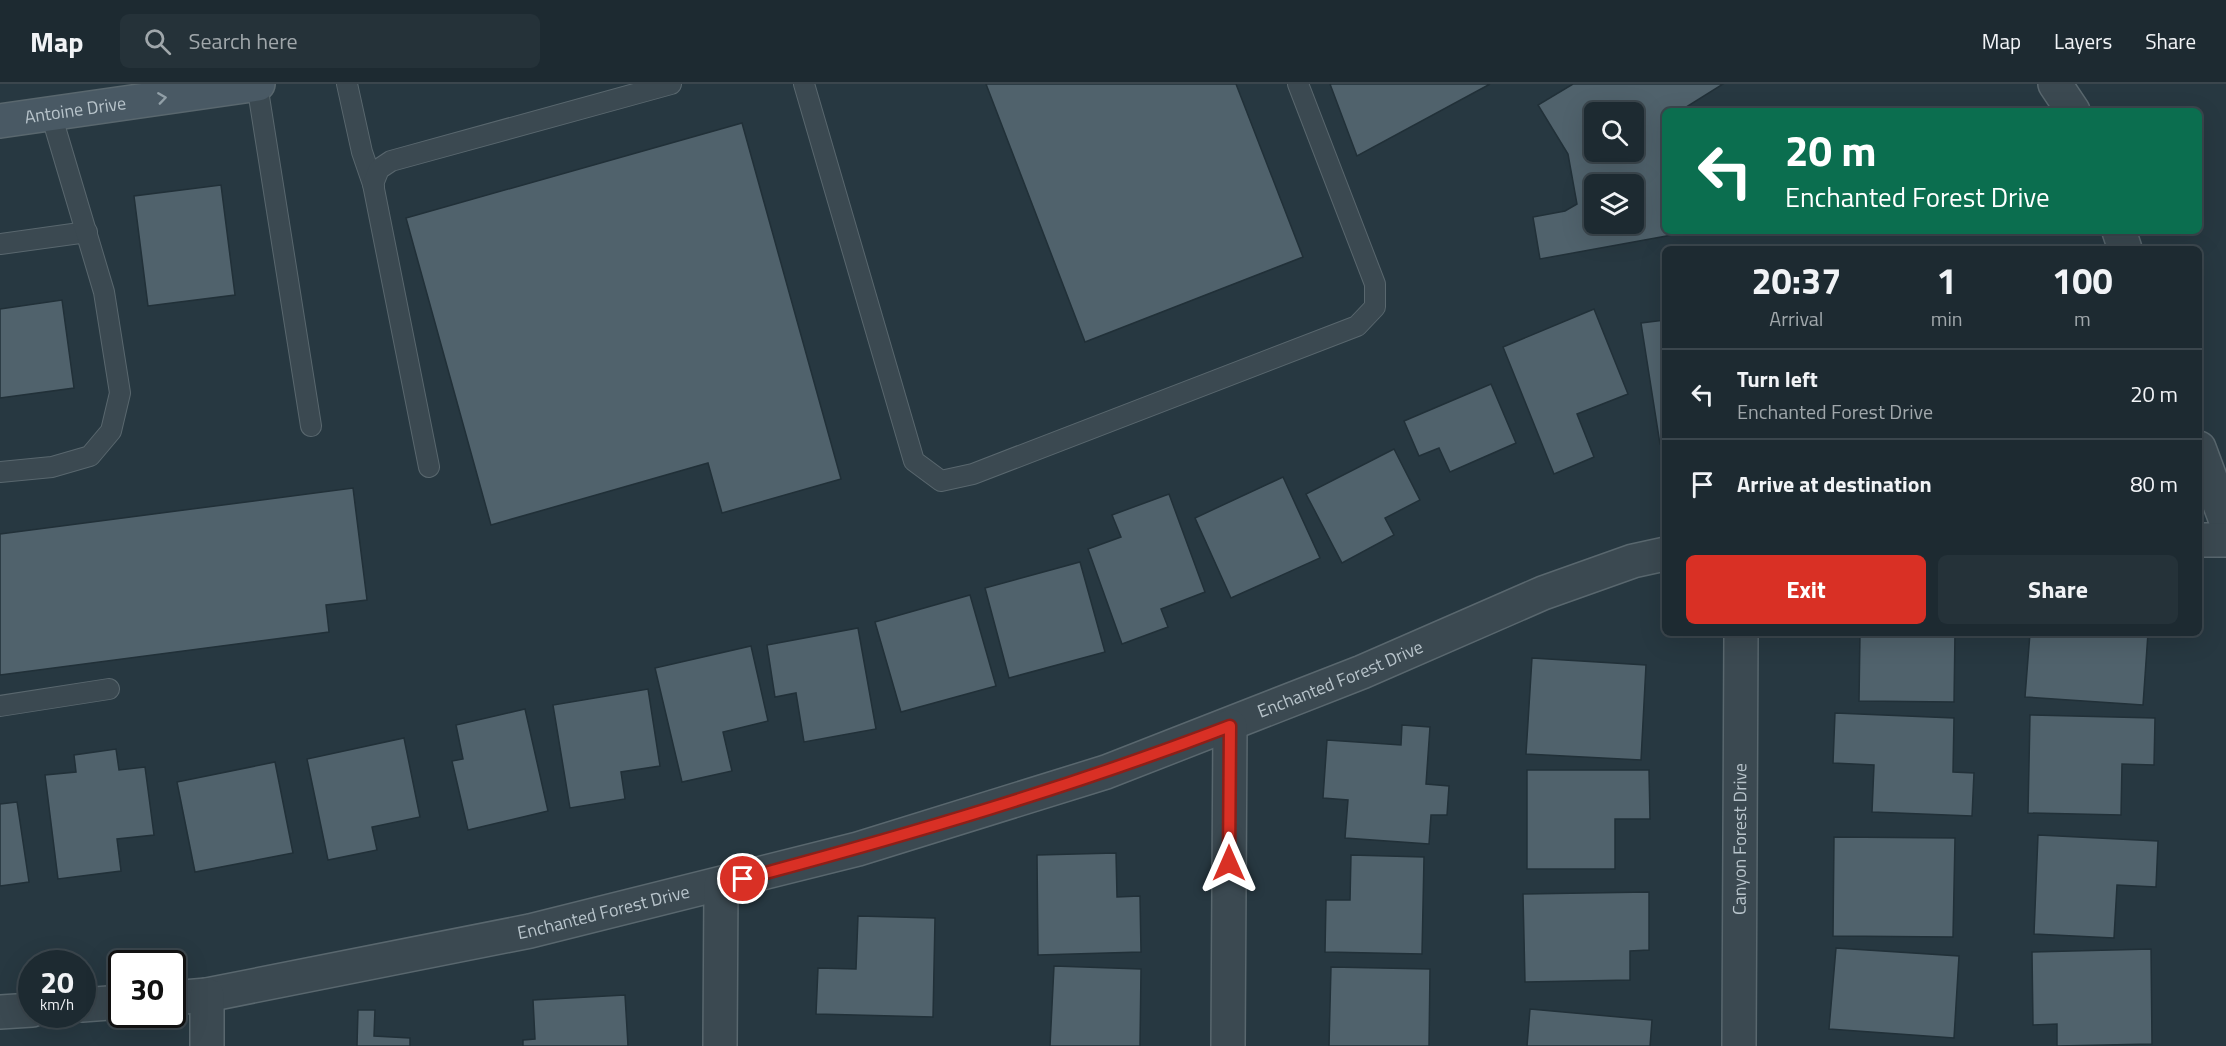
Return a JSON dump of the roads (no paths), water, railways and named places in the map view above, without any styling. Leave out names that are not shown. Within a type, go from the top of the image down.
[{"type":"main road","name":"Antoine Drive","points":[[0,121],[258,84]]},
{"type":"street","points":[[2055,84],[2071,108]]},
{"type":"street","points":[[2202,456],[2226,521]]},
{"type":"street","points":[[2202,540],[2226,540]]},
{"type":"street","name":"Enchanted Forest Drive","points":[[186,997],[207,995],[530,931],[858,849],[1106,772],[1230,726],[1544,593],[1633,561],[1662,555]]},
{"type":"street","name":"Canyon Forest Drive","points":[[1739,1046],[1741,636]]},
{"type":"street","points":[[1228,1046],[1230,726]]},
{"type":"street","points":[[720,1046],[721,885]]},
{"type":"street","points":[[207,995],[207,1046]]},
{"type":"street","points":[[0,1012],[18,1011]]},
{"type":"lane","points":[[258,84],[311,426]]},
{"type":"lane","points":[[347,84],[362,152],[374,187],[429,467]]},
{"type":"lane","points":[[374,187],[379,169],[391,161],[631,89],[671,84]]},
{"type":"lane","points":[[804,84],[914,461],[941,481],[973,474],[1357,326],[1375,307],[1375,284],[1298,84]]},
{"type":"lane","points":[[0,472],[52,467],[90,456],[111,431],[120,393],[104,292],[51,114]]},
{"type":"lane","points":[[0,244],[87,232]]},
{"type":"lane","points":[[0,706],[109,689]]}]
